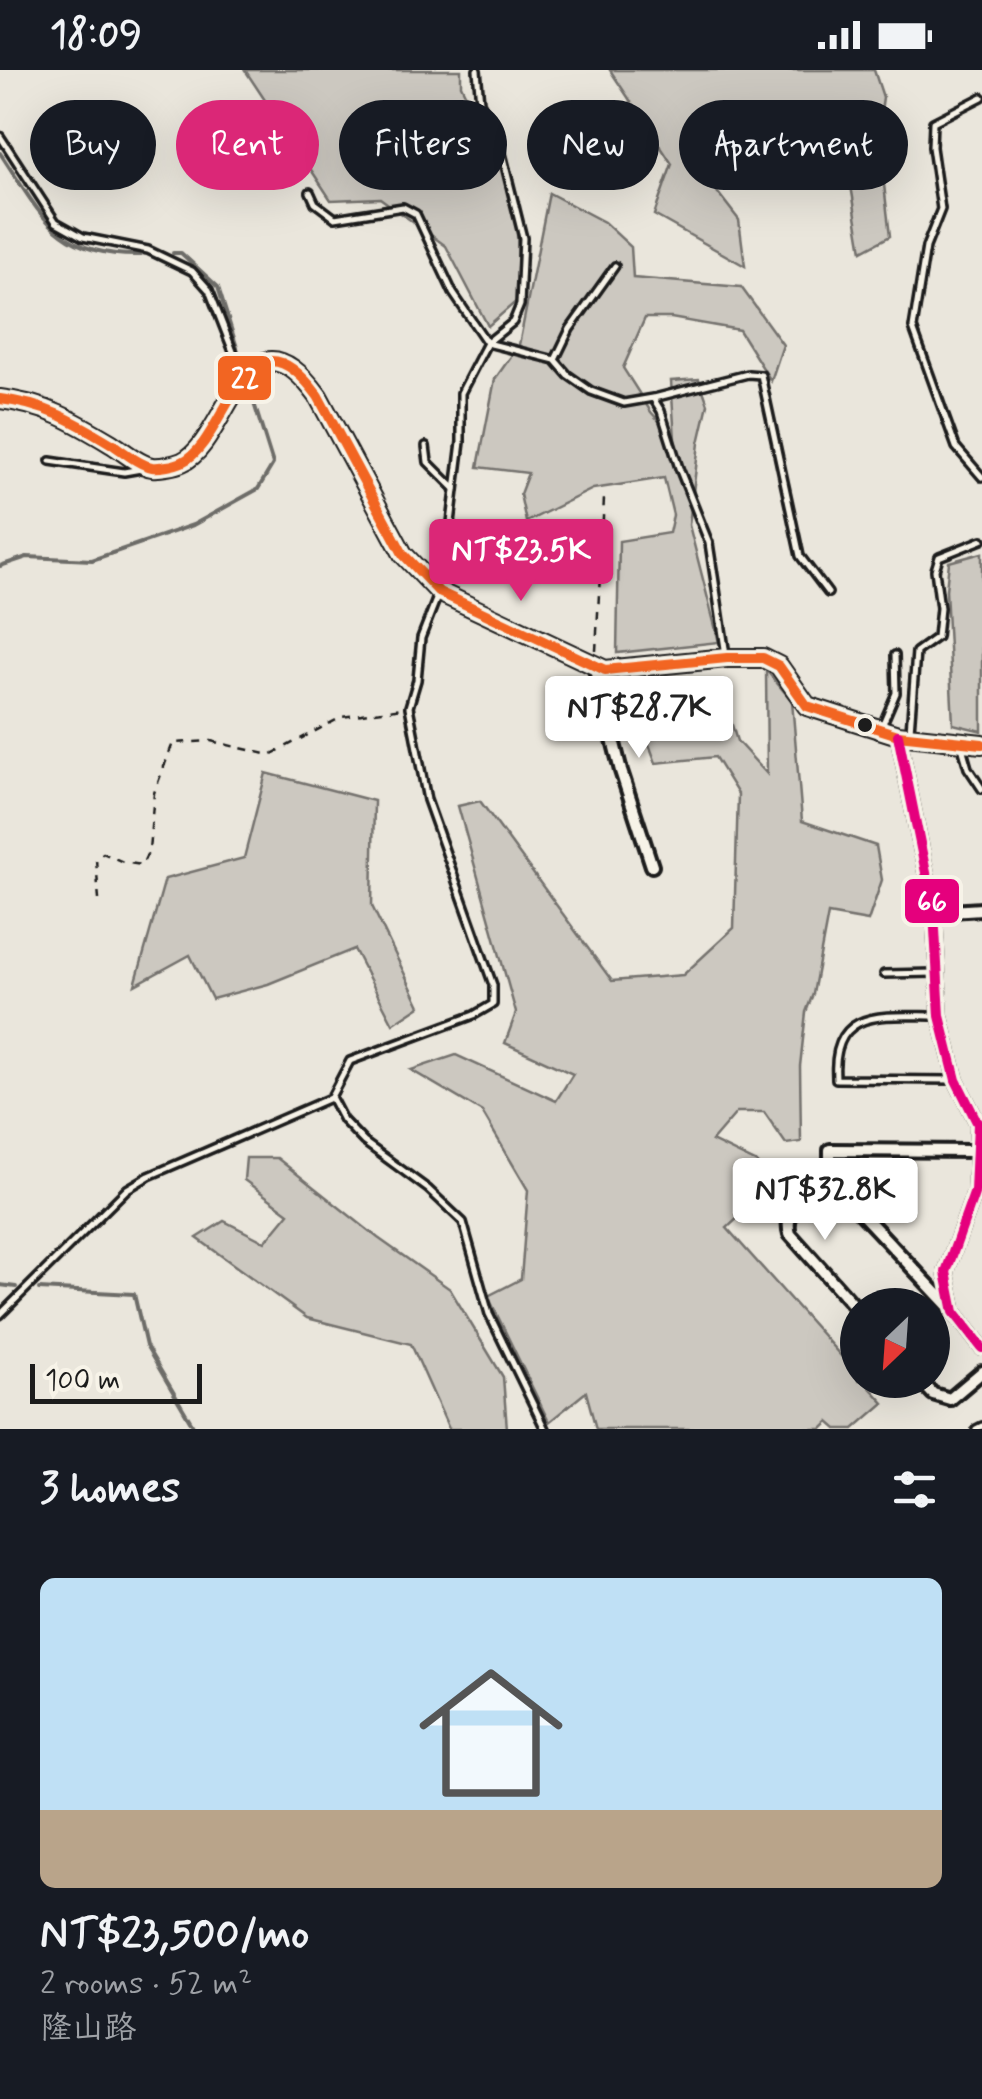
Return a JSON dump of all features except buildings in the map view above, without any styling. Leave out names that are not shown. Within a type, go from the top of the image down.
[{"type":"street","points":[[0,399],[34,403],[150,468],[179,464],[196,455],[245,376],[263,363],[286,365],[304,378],[318,396],[403,554],[438,592],[606,670],[763,658],[778,666],[807,706],[904,736],[982,744]]},
{"type":"street","points":[[594,664],[621,770],[652,866]]},
{"type":"street","points":[[904,736],[934,912],[940,1016],[956,1080],[978,1124],[975,1190],[946,1272],[954,1312]]},
{"type":"street","points":[[934,912],[982,909]]},
{"type":"street","points":[[975,1152],[830,1150],[830,1180],[980,1339]]},
{"type":"street","points":[[830,1180],[790,1212],[786,1222],[790,1234],[840,1290]]},
{"type":"street","points":[[947,1398],[982,1372]]},
{"type":"lane","points":[[0,1315],[126,1189],[331,1097],[350,1061],[474,1015],[493,1004],[492,985],[427,800],[409,707],[417,680],[421,638],[438,592],[461,442],[462,393],[487,343],[513,322],[520,305],[523,238],[496,129],[480,102],[478,70]]},
{"type":"lane","points":[[982,97],[933,122],[932,147],[941,209],[926,246],[913,328],[956,447],[982,477]]},
{"type":"lane","points":[[0,136],[56,222],[84,238],[148,250],[192,272],[209,290],[245,376]]},
{"type":"lane","points":[[310,192],[314,202],[335,218],[404,207],[416,214],[453,294],[487,343],[555,360],[591,392],[624,403],[748,374],[761,375],[800,556],[828,593]]},
{"type":"lane","points":[[555,360],[570,329],[616,266]]},
{"type":"lane","points":[[653,398],[662,411],[678,468],[709,544],[727,658]]},
{"type":"lane","points":[[426,446],[428,462],[455,488]]},
{"type":"lane","points":[[50,461],[124,472],[150,468]]},
{"type":"lane","points":[[904,736],[916,652],[937,636],[940,608],[935,570],[939,557],[982,540]]},
{"type":"lane","points":[[880,729],[896,693],[894,654]]},
{"type":"lane","points":[[961,742],[968,768],[982,789]]},
{"type":"lane","points":[[884,974],[938,973]]},
{"type":"lane","points":[[940,1016],[872,1016],[848,1032],[834,1050],[836,1080],[956,1080]]},
{"type":"lane","points":[[331,1097],[343,1120],[364,1142],[428,1189],[463,1222],[489,1314],[546,1429]]},
{"type":"path","points":[[594,664],[600,624],[604,498]]},
{"type":"path","points":[[99,900],[96,858],[102,853],[142,864],[149,850],[154,794],[173,744],[211,740],[270,754],[342,717],[409,707]]},
{"type":"shaded area","points":[[245,70],[461,70],[461,85],[468,100],[339,100],[339,190],[507,190],[507,179],[516,197],[519,299],[488,326],[446,246],[380,198],[331,200],[319,182],[319,100],[265,100]]},
{"type":"shaded area","points":[[610,70],[874,70],[883,97],[679,100],[679,190],[716,190],[739,220],[745,266],[654,215],[672,164],[659,144],[659,100],[630,100]]},
{"type":"shaded area","points":[[852,190],[885,190],[890,236],[862,251]]},
{"type":"shaded area","points":[[549,193],[604,222],[631,247],[633,278],[741,287],[783,345],[771,381],[739,330],[671,318],[645,318],[623,368],[651,412],[675,439],[671,381],[699,379],[708,404],[689,525],[719,642],[617,653],[619,541],[669,533],[673,515],[664,478],[593,489],[526,522],[520,494],[528,473],[478,467],[495,379],[519,345]]},
{"type":"shaded area","points":[[982,553],[982,731],[953,724],[946,590],[949,562]]},
{"type":"shaded area","points":[[766,670],[792,701],[802,821],[876,846],[882,880],[868,921],[828,914],[806,1012],[800,1066],[801,1142],[786,1144],[764,1112],[737,1112],[712,1141],[757,1163],[769,1189],[727,1228],[840,1355],[840,1398],[879,1398],[884,1403],[854,1429],[837,1429],[829,1422],[822,1429],[596,1429],[586,1392],[549,1422],[488,1296],[521,1279],[528,1190],[482,1112],[411,1070],[456,1055],[556,1101],[573,1074],[505,1043],[516,1013],[458,806],[480,801],[612,981],[683,975],[734,928],[738,794],[715,757],[656,763],[626,684],[719,683],[737,741],[767,774]]},
{"type":"shaded area","points":[[266,773],[374,801],[372,906],[420,1006],[393,1024],[354,949],[268,984],[212,999],[190,955],[135,985],[165,879],[244,858]]},
{"type":"shaded area","points":[[246,1158],[277,1158],[450,1289],[503,1377],[507,1429],[449,1429],[411,1344],[307,1318],[197,1238],[224,1221],[265,1242],[289,1213],[244,1180]]},
{"type":"waterway","points":[[0,153],[40,213],[70,240],[112,254],[141,255]]},
{"type":"waterway","points":[[173,253],[181,253],[218,287],[244,370]]},
{"type":"waterway","points":[[0,566],[27,557],[92,560],[193,525],[258,489],[273,464],[248,384]]},
{"type":"waterway","points":[[0,1285],[16,1287]]},
{"type":"waterway","points":[[39,1289],[134,1294],[146,1346],[195,1429]]},
{"type":"transit line","name":"22","points":[[0,399],[59,415],[142,464],[163,467],[182,462],[198,450],[240,384],[255,367],[272,361],[293,369],[318,396],[403,554],[439,592],[605,670],[763,658],[779,666],[807,706],[898,735],[982,744]]},
{"type":"transit line","name":"66","points":[[898,735],[934,912],[940,1016],[956,1080],[978,1124],[975,1191],[946,1272],[954,1312],[982,1348]]}]
